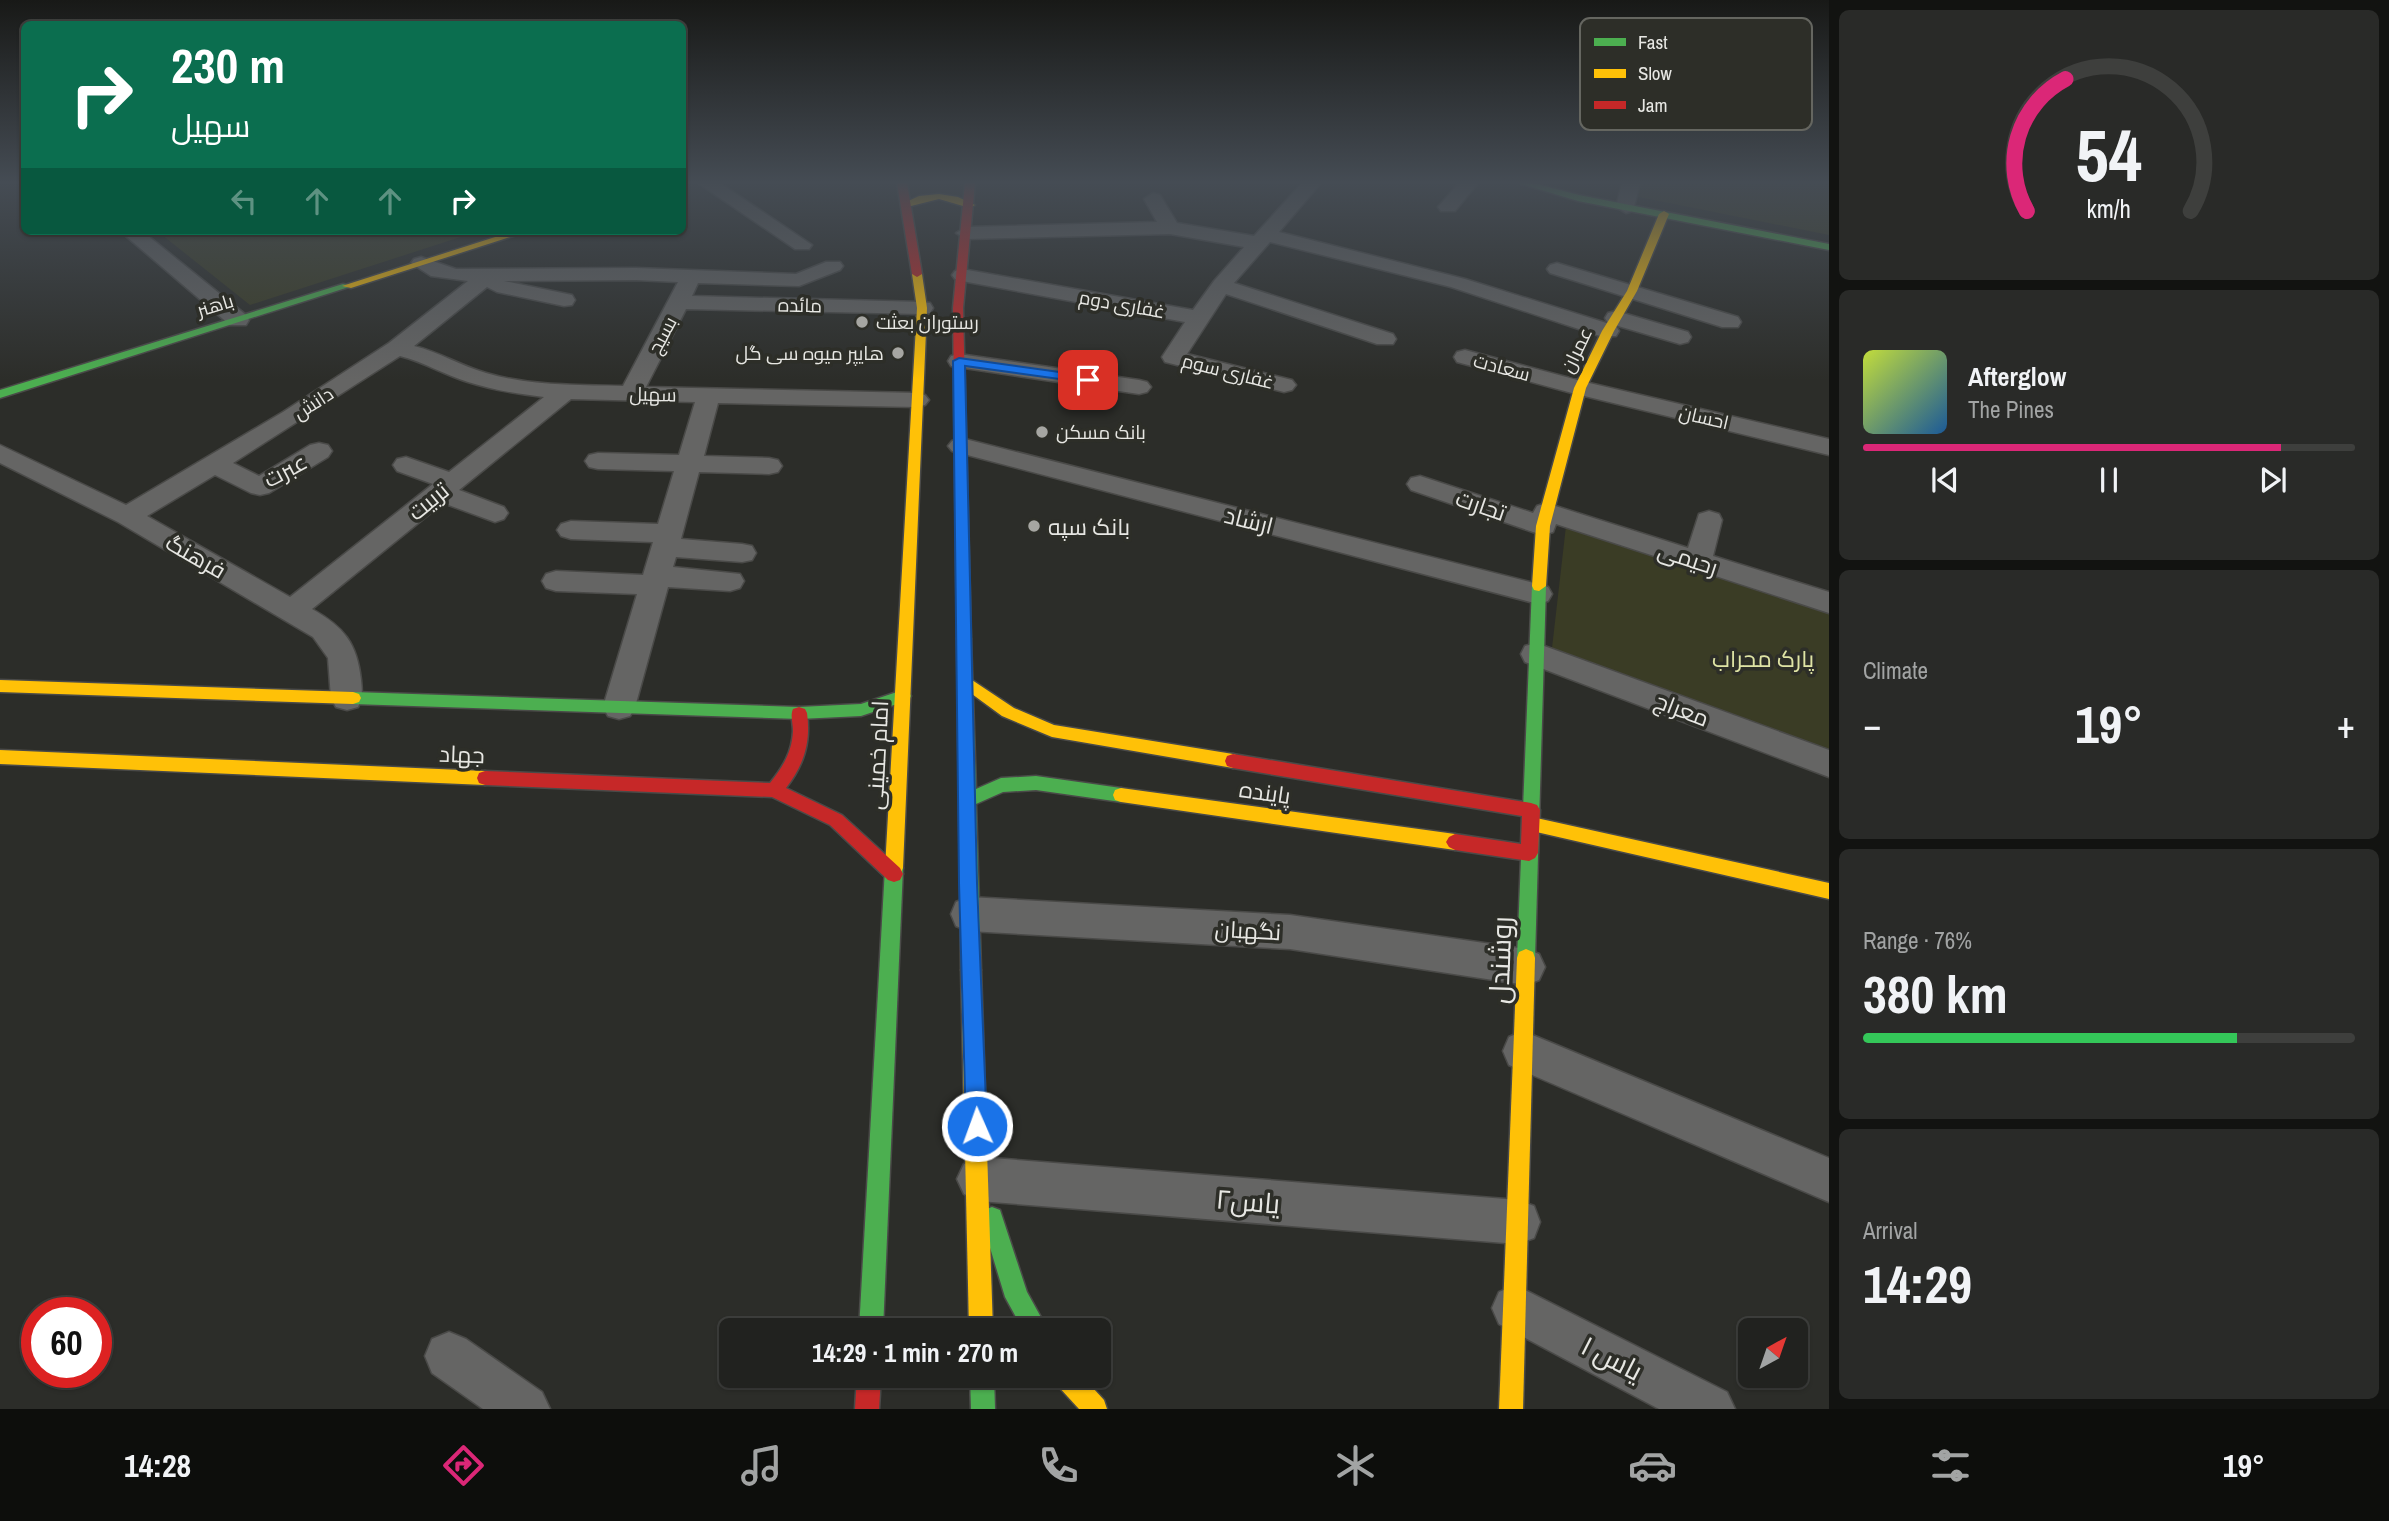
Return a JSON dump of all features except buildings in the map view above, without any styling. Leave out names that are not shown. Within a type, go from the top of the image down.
[{"type":"main road","name":"باهنر","points":[[0,394],[467,249]]},
{"type":"main road","name":"امام خمینی","points":[[872,1318],[922,308],[914,249]]},
{"type":"main road","points":[[964,249],[958,308],[969,914],[979,1179],[981,1318]]},
{"type":"main road","name":"عمران","points":[[1544,519],[1580,388],[1632,291],[1650,249]]},
{"type":"main road","name":"روشندل","points":[[1511,1409],[1538,594],[1544,519]]},
{"type":"main road","name":"پاینده","points":[[966,682],[1007,712],[1052,731],[1531,817],[1829,891]]},
{"type":"main road","points":[[0,686],[799,713],[861,710],[902,696]]},
{"type":"main road","points":[[774,790],[792,772],[801,753],[804,732],[799,713]]},
{"type":"main road","name":"جهاد","points":[[0,757],[774,790],[836,820],[894,874]]},
{"type":"main road","name":"پاینده","points":[[967,800],[1001,785],[1036,783],[1530,853]]},
{"type":"main road","points":[[979,1179],[1017,1297],[1029,1318]]},
{"type":"main road","points":[[867,1409],[868,1388]]},
{"type":"main road","points":[[982,1388],[983,1409]]},
{"type":"main road","points":[[1077,1388],[1095,1409]]},
{"type":"street","points":[[152,249],[238,320]]},
{"type":"street","points":[[1199,318],[1221,285],[1253,249]]},
{"type":"street","points":[[1305,249],[1458,283],[1612,325],[1681,337]]},
{"type":"street","points":[[421,263],[438,272],[488,276],[636,274],[799,280],[833,266]]},
{"type":"street","points":[[1557,269],[1730,322]]},
{"type":"street","name":"غفاری دوم","points":[[962,275],[1199,318]]},
{"type":"street","points":[[488,276],[497,286],[564,300]]},
{"type":"street","name":"دانش","points":[[127,516],[292,418],[397,348],[488,276]]},
{"type":"street","name":"بسیج","points":[[631,393],[691,277]]},
{"type":"street","points":[[1221,285],[1385,339]]},
{"type":"street","name":"مائده","points":[[679,302],[922,308]]},
{"type":"street","name":"غفاری سوم","points":[[1199,318],[1173,357],[1284,386]]},
{"type":"street","name":"سهیل","points":[[397,348],[427,356],[474,377],[505,385],[565,392],[917,400]]},
{"type":"street","name":"سعادت","points":[[1465,357],[1580,388]]},
{"type":"street","points":[[959,361],[1139,387]]},
{"type":"street","name":"احسان","points":[[1580,388],[1829,447]]},
{"type":"street","name":"تربیت","points":[[291,611],[565,392]]},
{"type":"street","points":[[619,707],[709,394]]},
{"type":"street","name":"ارشاد","points":[[961,446],[1538,594]]},
{"type":"street","name":"عبرت","points":[[214,464],[260,487],[319,452]]},
{"type":"street","name":"فرهنگ","points":[[0,453],[127,516],[323,629],[343,656],[347,698]]},
{"type":"street","points":[[598,461],[769,466]]},
{"type":"street","points":[[406,465],[495,513]]},
{"type":"street","name":"تجارت","points":[[1420,484],[1544,519]]},
{"type":"street","name":"رحیمی","points":[[1544,519],[1698,561],[1829,603]]},
{"type":"street","points":[[1698,561],[1709,520]]},
{"type":"street","points":[[572,530],[667,540],[742,553]]},
{"type":"street","points":[[556,581],[730,581]]},
{"type":"street","name":"معراج","points":[[1536,654],[1829,764]]},
{"type":"street","name":"نگهبان","points":[[969,914],[1290,932],[1526,967]]},
{"type":"street","points":[[1523,1051],[1829,1180]]},
{"type":"street","name":"یاس۲","points":[[979,1179],[1518,1222]]},
{"type":"street","name":"یاس ۱","points":[[1515,1308],[1710,1409]]},
{"type":"street","points":[[449,1356],[525,1409]]},
{"type":"green space","points":[[179,249],[424,249],[250,305]]},
{"type":"green space","name":"پارک محراب","points":[[1566,526],[1829,610],[1829,754],[1552,648]]},
{"type":"traffic: fast","points":[[0,394],[347,286]]},
{"type":"traffic: fast","points":[[1526,958],[1539,586]]},
{"type":"traffic: fast","points":[[964,639],[971,970]]},
{"type":"traffic: fast","points":[[353,698],[799,713],[861,710],[903,696]]},
{"type":"traffic: fast","points":[[967,800],[1001,785],[1036,783],[1121,795]]},
{"type":"traffic: fast","points":[[872,1318],[894,868]]},
{"type":"traffic: fast","points":[[992,1218],[1017,1297],[1029,1318]]},
{"type":"traffic: fast","points":[[982,1388],[983,1409]]},
{"type":"traffic: slow","points":[[347,286],[467,249]]},
{"type":"traffic: slow","points":[[1539,586],[1543,526],[1580,388],[1608,331],[1632,291],[1650,249]]},
{"type":"traffic: slow","points":[[894,868],[922,308],[917,274]]},
{"type":"traffic: slow","points":[[966,682],[1008,712],[1052,731],[1233,761]]},
{"type":"traffic: slow","points":[[0,686],[353,698]]},
{"type":"traffic: slow","points":[[0,757],[485,778]]},
{"type":"traffic: slow","points":[[1121,795],[1455,842]]},
{"type":"traffic: slow","points":[[1532,824],[1829,891]]},
{"type":"traffic: slow","points":[[1511,1409],[1526,958]]},
{"type":"traffic: slow","points":[[971,970],[981,1318]]},
{"type":"traffic: slow","points":[[1077,1388],[1095,1409]]},
{"type":"traffic: jam","points":[[913,249],[917,274]]},
{"type":"traffic: jam","points":[[964,249],[958,308],[964,639]]},
{"type":"traffic: jam","points":[[774,790],[793,764],[800,745],[799,713]]},
{"type":"traffic: jam","points":[[1233,761],[1531,810],[1529,853],[1455,842]]},
{"type":"traffic: jam","points":[[485,778],[774,790],[836,820],[894,874]]},
{"type":"traffic: jam","points":[[867,1409],[868,1388]]},
{"type":"place","name":"رستوران بعثت","points":[[862,322]]},
{"type":"place","name":"هایپر میوه سی گل","points":[[898,353]]},
{"type":"place","name":"بانک مسکن","points":[[1042,432]]},
{"type":"place","name":"بانک سپه","points":[[1034,526]]},
{"type":"route","points":[[977,1126],[968,883],[959,361],[1088,380]]}]
